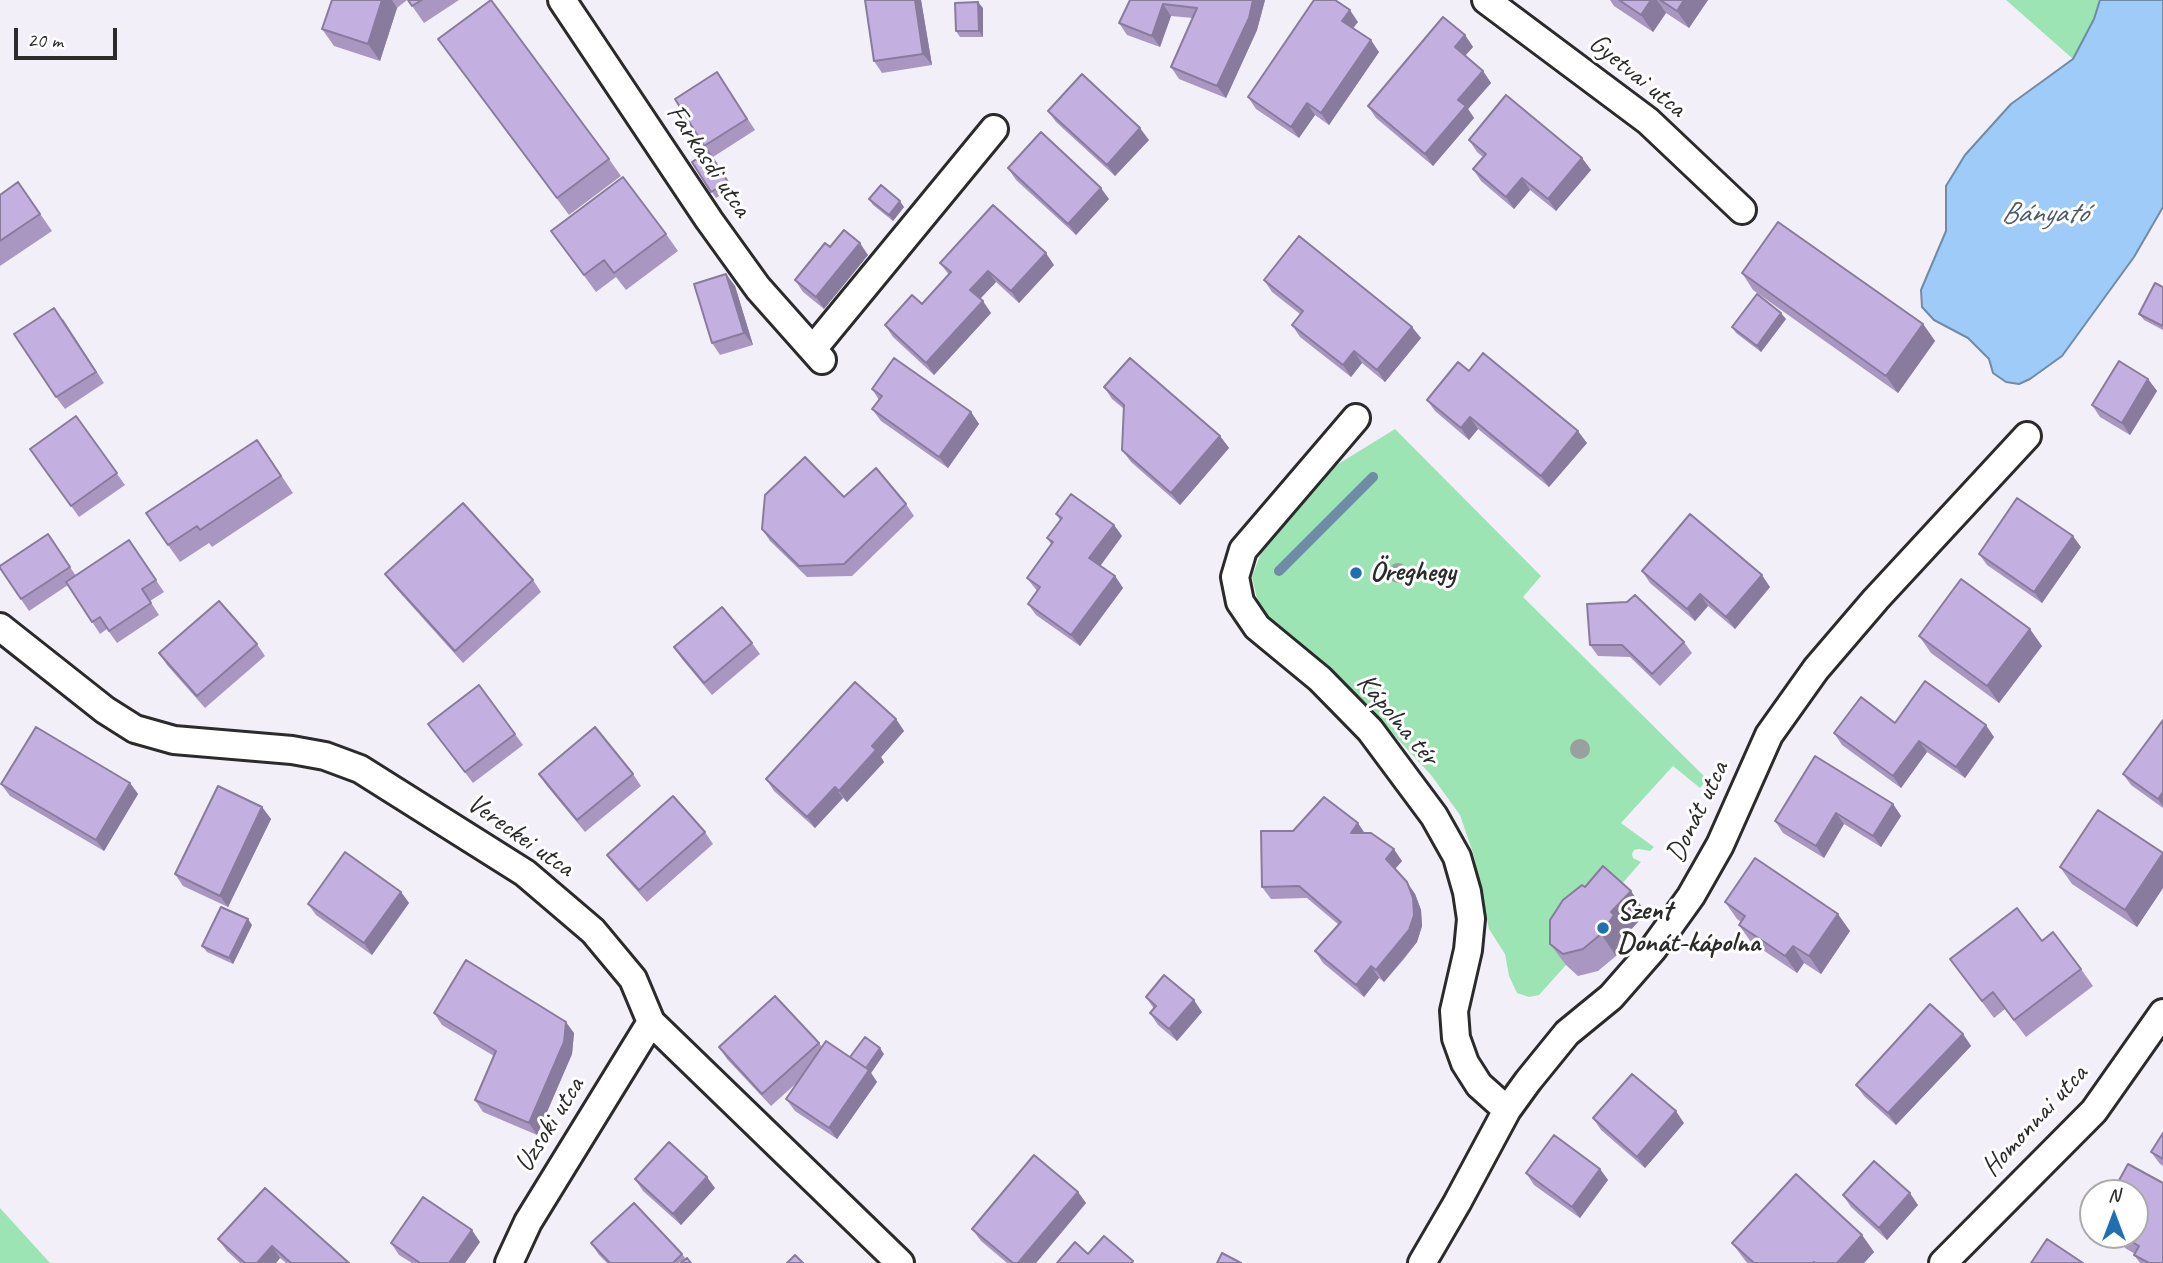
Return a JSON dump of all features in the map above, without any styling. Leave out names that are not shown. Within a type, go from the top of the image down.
[{"type":"street","name":"Farkasdi utca","points":[[562,0],[709,220],[758,288],[817,354],[994,129]]},
{"type":"street","name":"Gyetvai utca","points":[[1486,0],[1648,121],[1742,210]]},
{"type":"street","name":"Kápolna tér","points":[[1356,418],[1243,550],[1235,577],[1240,602],[1257,627],[1320,679],[1370,730],[1434,816],[1457,857],[1471,919],[1468,950],[1454,1011],[1455,1038],[1465,1063],[1479,1085],[1507,1110]]},
{"type":"street","name":"Donát utca","points":[[1422,1263],[1458,1203],[1507,1110],[1528,1081],[1567,1033],[1611,997],[1653,949],[1691,896],[1720,845],[1769,735],[1816,669],[1876,599],[2027,436]]},
{"type":"street","name":"Vereckei utca","points":[[0,627],[105,710],[135,729],[174,740],[292,750],[325,756],[360,769],[525,873],[593,931],[633,979],[650,1023],[900,1263]]},
{"type":"street","name":"Homonnai utca","points":[[1943,1263],[2094,1111],[2163,1013]]},
{"type":"street","name":"Uzsoki utca","points":[[509,1263],[528,1222],[650,1023]]},
{"type":"green space","points":[[2006,0],[2100,0],[2094,19],[2073,59]]},
{"type":"green space","points":[[1395,429],[1541,576],[1523,597],[1707,779],[1700,788],[1673,766],[1621,823],[1654,847],[1650,851],[1634,850],[1633,858],[1641,862],[1600,909],[1565,942],[1566,965],[1539,995],[1529,997],[1517,993],[1509,976],[1505,954],[1489,929],[1474,856],[1460,815],[1431,775],[1367,706],[1269,619],[1258,603],[1252,577],[1261,553],[1335,466]]},
{"type":"green space","points":[[0,1208],[50,1263],[0,1263]]},
{"type":"water","name":"Bányató","points":[[2100,0],[2163,0],[2163,207],[2134,257],[2062,356],[2030,379],[2019,384],[2006,382],[1993,373],[1989,359],[1968,338],[1934,320],[1922,307],[1921,290],[1946,231],[1946,186],[1965,155],[2011,104],[2073,59],[2094,19]]},
{"type":"building","points":[[332,0],[382,0],[368,44],[322,29]]},
{"type":"building","points":[[408,0],[422,0],[412,6]]},
{"type":"building","points":[[491,0],[609,159],[557,198],[438,39]]},
{"type":"building","points":[[865,0],[915,0],[923,54],[874,61]]},
{"type":"building","points":[[1130,0],[1253,0],[1249,18],[1217,86],[1171,67],[1197,8],[1163,4],[1152,36],[1119,23]]},
{"type":"building","points":[[1314,0],[1335,0],[1350,10],[1342,21],[1371,40],[1321,113],[1307,103],[1291,127],[1248,97]]},
{"type":"building","points":[[1619,0],[1651,0],[1641,15]]},
{"type":"building","points":[[1660,0],[1684,0],[1677,11]]},
{"type":"building","points":[[978,2],[979,31],[956,31],[955,3]]},
{"type":"building","points":[[1443,17],[1465,35],[1455,47],[1483,71],[1458,100],[1466,106],[1425,154],[1368,106]]},
{"type":"building","points":[[717,72],[747,119],[704,146],[675,99]]},
{"type":"building","points":[[1082,74],[1140,128],[1107,165],[1048,111]]},
{"type":"building","points":[[1506,95],[1582,158],[1548,199],[1522,178],[1506,197],[1473,169],[1486,154],[1469,140]]},
{"type":"building","points":[[1041,132],[1101,188],[1068,224],[1008,168]]},
{"type":"building","points":[[708,151],[728,182],[711,192],[692,162]]},
{"type":"building","points":[[623,177],[666,234],[614,273],[604,260],[584,275],[551,231]]},
{"type":"building","points":[[18,182],[40,214],[0,241],[0,195]]},
{"type":"building","points":[[881,185],[900,201],[889,215],[869,199]]},
{"type":"building","points":[[993,205],[1046,253],[1011,291],[988,271],[970,290],[983,301],[926,363],[885,325],[912,295],[922,304],[951,272],[940,263]]},
{"type":"building","points":[[1778,222],[1923,324],[1886,376],[1742,273]]},
{"type":"building","points":[[844,230],[860,243],[816,297],[795,280],[825,243],[830,247]]},
{"type":"building","points":[[1299,236],[1412,327],[1377,370],[1354,351],[1343,365],[1292,325],[1303,311],[1264,280]]},
{"type":"building","points":[[726,274],[744,333],[712,343],[694,284]]},
{"type":"building","points":[[2155,283],[2163,287],[2163,326],[2139,314]]},
{"type":"building","points":[[1757,294],[1781,313],[1757,346],[1732,327]]},
{"type":"building","points":[[54,308],[96,372],[56,397],[14,334]]},
{"type":"building","points":[[1483,353],[1578,431],[1541,476],[1470,417],[1461,428],[1427,400],[1458,362],[1469,371]]},
{"type":"building","points":[[894,358],[971,412],[939,457],[872,409],[882,396],[872,389]]},
{"type":"building","points":[[1130,358],[1220,436],[1171,493],[1122,450],[1124,405],[1104,387]]},
{"type":"building","points":[[2119,361],[2148,379],[2122,423],[2092,405]]},
{"type":"building","points":[[76,416],[117,473],[71,506],[30,449]]},
{"type":"building","points":[[257,440],[281,476],[200,530],[197,526],[168,545],[146,513]]},
{"type":"building","points":[[805,457],[844,497],[876,468],[906,504],[844,564],[799,566],[762,529],[765,495]]},
{"type":"building","points":[[1071,494],[1114,525],[1089,558],[1115,576],[1071,635],[1028,604],[1040,587],[1027,578],[1053,542],[1047,538],[1062,518],[1056,514]]},
{"type":"building","points":[[2017,498],[2073,536],[2034,592],[1979,554]]},
{"type":"building","points":[[463,503],[533,580],[455,651],[385,574]]},
{"type":"building","points":[[1690,514],[1762,575],[1726,617],[1700,594],[1687,609],[1642,571]]},
{"type":"building","points":[[48,534],[70,567],[21,599],[0,566]]},
{"type":"building","points":[[129,540],[156,580],[142,589],[151,603],[109,631],[100,617],[92,622],[66,582]]},
{"type":"building","points":[[1961,579],[2030,629],[1987,686],[1919,636]]},
{"type":"building","points":[[1635,595],[1684,642],[1652,674],[1622,645],[1590,645],[1587,604],[1627,602]]},
{"type":"building","points":[[219,601],[257,644],[197,696],[159,653]]},
{"type":"building","points":[[722,607],[752,643],[704,683],[674,647]]},
{"type":"building","points":[[1925,681],[1986,725],[1956,767],[1919,741],[1893,776],[1834,733],[1861,697],[1895,723]]},
{"type":"building","points":[[855,682],[896,719],[872,746],[876,750],[839,791],[835,787],[807,817],[766,779]]},
{"type":"building","points":[[479,685],[515,734],[465,772],[428,724]]},
{"type":"building","points":[[2163,720],[2163,792],[2158,799],[2123,774]]},
{"type":"building","points":[[36,727],[130,783],[96,840],[1,784]]},
{"type":"building","points":[[595,727],[633,774],[577,820],[539,774]]},
{"type":"building","points":[[1815,756],[1893,804],[1873,836],[1836,813],[1816,846],[1775,821]]},
{"type":"building","points":[[218,786],[262,807],[220,896],[175,874]]},
{"type":"building","points":[[673,796],[705,832],[639,890],[607,855]]},
{"type":"building","points":[[1324,797],[1358,823],[1351,833],[1371,833],[1394,849],[1386,859],[1407,882],[1413,898],[1414,915],[1409,930],[1376,970],[1371,966],[1356,985],[1315,951],[1341,922],[1299,886],[1262,887],[1261,831],[1293,831]]},
{"type":"building","points":[[2098,810],[2163,853],[2125,910],[2060,867]]},
{"type":"building","points":[[345,852],[401,892],[364,943],[308,904]]},
{"type":"building","points":[[1755,858],[1838,914],[1809,956],[1793,946],[1785,956],[1739,925],[1745,916],[1725,902]]},
{"type":"building","points":[[1603,866],[1631,891],[1611,912],[1614,915],[1601,934],[1583,949],[1563,954],[1550,944],[1550,920],[1563,900],[1582,885],[1585,887]]},
{"type":"building","points":[[221,907],[248,919],[229,958],[202,946]]},
{"type":"building","points":[[2017,908],[2042,941],[2053,932],[2081,969],[2014,1020],[1993,992],[1982,1001],[1950,959]]},
{"type":"building","points":[[466,960],[566,1022],[564,1042],[529,1123],[475,1100],[496,1051],[434,1013]]},
{"type":"building","points":[[1164,975],[1194,1000],[1169,1029],[1150,1013],[1156,1006],[1146,997]]},
{"type":"building","points":[[775,996],[819,1043],[762,1094],[719,1047]]},
{"type":"building","points":[[1930,1004],[1963,1034],[1888,1113],[1856,1085]]},
{"type":"building","points":[[865,1037],[880,1048],[866,1068],[850,1057]]},
{"type":"building","points":[[826,1041],[869,1070],[829,1128],[786,1099]]},
{"type":"building","points":[[1632,1074],[1676,1111],[1637,1157],[1593,1118]]},
{"type":"building","points":[[2163,1133],[2163,1159],[2151,1152]]},
{"type":"building","points":[[1554,1135],[1600,1169],[1572,1207],[1526,1173]]},
{"type":"building","points":[[669,1142],[707,1177],[673,1214],[635,1179]]},
{"type":"building","points":[[1034,1155],[1078,1192],[1018,1263],[1013,1263],[972,1229]]},
{"type":"building","points":[[1874,1161],[1910,1193],[1879,1228],[1843,1195]]},
{"type":"building","points":[[2128,1164],[2163,1183],[2163,1263],[2149,1263],[2134,1255],[2137,1249],[2149,1249],[2149,1179],[2120,1179]]},
{"type":"building","points":[[1796,1174],[1862,1235],[1837,1263],[1754,1263],[1732,1243]]},
{"type":"building","points":[[265,1188],[349,1263],[291,1263],[272,1246],[257,1263],[245,1263],[218,1239]]},
{"type":"building","points":[[423,1197],[472,1230],[449,1263],[420,1263],[391,1243]]},
{"type":"building","points":[[634,1203],[682,1254],[673,1263],[610,1263],[591,1243]]},
{"type":"building","points":[[1104,1236],[1133,1261],[1132,1263],[1057,1263],[1075,1242],[1088,1254]]},
{"type":"building","points":[[2047,1239],[2083,1263],[2031,1263]]},
{"type":"building","points":[[1222,1253],[1241,1263],[1217,1263]]},
{"type":"building","points":[[795,1255],[803,1263],[787,1263]]},
{"type":"waterway","points":[[1279,571],[1373,477]]},
{"type":"place","name":"Öreghegy","points":[[1356,573]]},
{"type":"place","name":"Szent Donát-kápolna","points":[[1603,928]]}]
